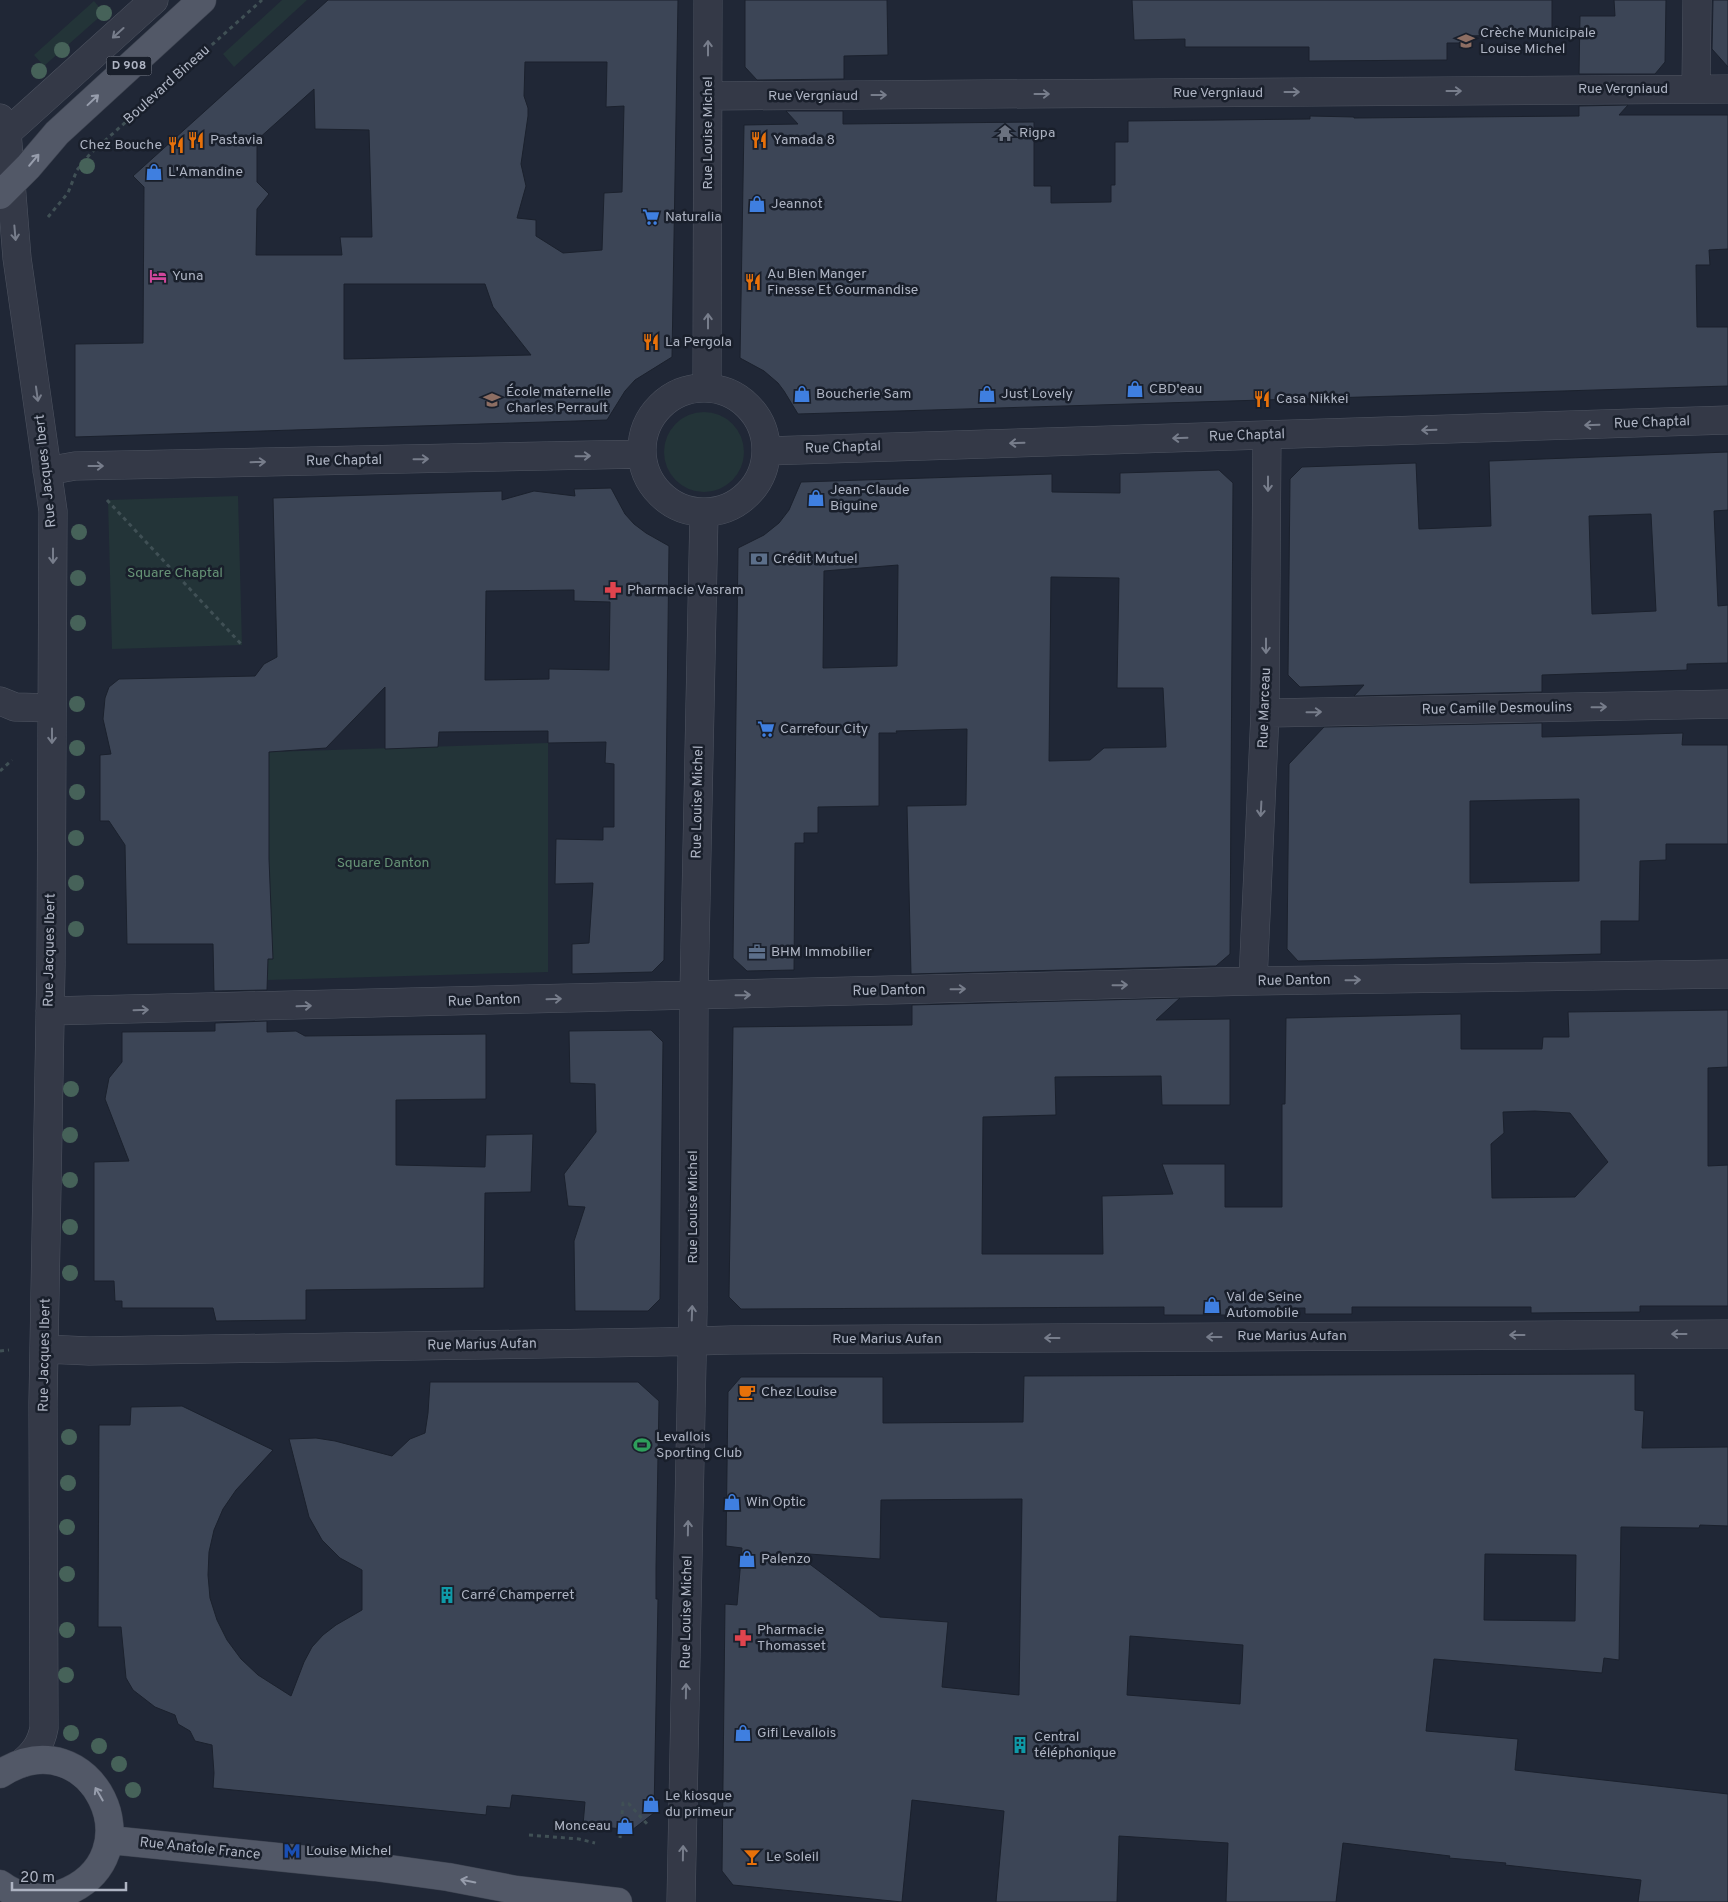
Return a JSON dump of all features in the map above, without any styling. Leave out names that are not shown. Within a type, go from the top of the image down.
[{"type":"main road","name":"D 908","points":[[5,191],[57,133],[202,0]]},
{"type":"main road","points":[[0,1884],[31,1899],[57,1896],[82,1884],[93,1874],[101,1863],[110,1840],[107,1809],[102,1797],[95,1786],[74,1768],[49,1760],[38,1760],[11,1769]]},
{"type":"main road","name":"Rue Anatole France","points":[[110,1840],[375,1866],[516,1890],[618,1902]]},
{"type":"street","points":[[2,130],[154,0]]},
{"type":"street","name":"Rue Louise Michel","points":[[707,387],[708,0]]},
{"type":"street","points":[[1696,0],[1696,89]]},
{"type":"street","name":"Rue Vergniaud","points":[[708,96],[1728,89]]},
{"type":"street","name":"Rue Jacques Ibert","points":[[2,130],[5,191],[15,238],[53,511],[50,1011],[43,1403],[44,1728],[38,1746],[11,1769]]},
{"type":"street","points":[[707,387],[724,390],[742,399],[758,418],[765,436],[767,451],[764,468],[757,483],[747,495],[733,506],[704,512],[684,509],[661,494],[654,487],[646,472],[642,454],[643,438],[647,424],[656,410],[669,398],[685,390],[707,387]]},
{"type":"street","name":"Rue Chaptal","points":[[767,451],[1728,420]]},
{"type":"street","name":"Rue Marceau","points":[[1254,981],[1265,713],[1267,435]]},
{"type":"street","name":"Rue Chaptal","points":[[47,470],[75,466],[642,454]]},
{"type":"street","name":"Rue Louise Michel","points":[[681,1902],[693,1301],[694,995],[704,512]]},
{"type":"street","points":[[0,701],[15,707],[52,708]]},
{"type":"street","name":"Rue Camille Desmoulins","points":[[1265,713],[1728,704]]},
{"type":"street","name":"Rue Danton","points":[[50,1011],[1254,981],[1728,974]]},
{"type":"street","name":"Rue Marius Aufan","points":[[45,1349],[89,1351],[641,1343],[691,1340],[1728,1334]]},
{"type":"path","name":"Boulevard Bineau","points":[[15,238],[39,225],[52,213],[68,192],[77,170],[90,154],[262,0]]},
{"type":"path","points":[[103,496],[242,645]]},
{"type":"path","points":[[0,772],[12,760]]},
{"type":"path","points":[[0,1350],[12,1350]]},
{"type":"path","points":[[620,1838],[623,1803],[629,1804],[644,1821]]},
{"type":"path","points":[[529,1835],[579,1839],[595,1843]]},
{"type":"green space","points":[[282,0],[307,0],[234,67],[223,54]]},
{"type":"green space","points":[[94,1],[104,13],[44,66],[34,55]]},
{"type":"green space","points":[[704,412],[719,415],[732,424],[741,437],[744,452],[741,467],[732,480],[719,489],[704,492],[689,489],[676,480],[667,467],[664,452],[667,437],[676,424],[689,415]]},
{"type":"green space","name":"Square Chaptal","points":[[238,496],[242,645],[112,649],[108,500]]},
{"type":"green space","name":"Square Danton","points":[[548,743],[548,972],[267,980],[269,752]]},
{"type":"building","points":[[328,0],[678,0],[672,357],[635,380],[625,391],[607,420],[75,437],[75,344],[143,343],[144,187],[133,176]],"holes":[[[525,62],[607,62],[606,107],[624,106],[622,192],[604,193],[602,250],[563,253],[536,236],[536,220],[517,218],[526,186],[521,164],[528,116],[528,108],[524,96]],[[314,89],[315,129],[369,130],[372,237],[340,237],[342,255],[256,255],[257,209],[269,194],[257,182],[257,140]],[[344,284],[485,284],[493,307],[531,355],[344,359]]]},
{"type":"building","points":[[745,0],[887,0],[888,55],[844,56],[844,79],[757,80],[745,67]]},
{"type":"building","points":[[1132,0],[1552,0],[1552,34],[1468,36],[1468,43],[1447,43],[1447,60],[1309,61],[1309,47],[1185,47],[1185,39],[1134,40]]},
{"type":"building","points":[[1614,0],[1666,0],[1665,62],[1655,74],[1579,74],[1580,16],[1615,16]]},
{"type":"building","points":[[1713,0],[1728,0],[1728,67],[1712,49]]},
{"type":"building","points":[[1628,105],[1619,115],[1728,115],[1728,249],[1709,250],[1710,265],[1696,265],[1697,327],[1728,327],[1728,386],[798,414],[778,383],[764,371],[740,358],[744,125],[798,124],[786,111],[843,111],[843,124],[1034,122],[1034,186],[1051,186],[1051,203],[1111,202],[1111,185],[1115,185],[1115,142],[1128,142],[1128,121],[1310,119],[1310,116],[1354,118],[1579,116],[1579,106]]},
{"type":"building","points":[[1728,452],[1728,510],[1714,511],[1718,606],[1728,605],[1728,663],[1687,664],[1687,670],[1542,675],[1542,692],[1354,696],[1364,685],[1300,687],[1288,675],[1290,479],[1302,467],[1416,463],[1419,529],[1491,526],[1489,461]],"holes":[[[1651,514],[1656,611],[1592,614],[1589,516]]]},
{"type":"building","points":[[1219,470],[1233,483],[1230,954],[1216,966],[911,974],[907,806],[966,805],[967,729],[896,731],[897,733],[879,733],[879,806],[818,807],[818,833],[804,833],[804,843],[795,843],[794,970],[747,971],[733,958],[738,548],[764,535],[779,523],[789,510],[801,482],[1052,474],[1052,492],[1120,493],[1120,473]],"holes":[[[898,565],[897,666],[823,668],[824,571]],[[1051,577],[1119,578],[1117,688],[1163,688],[1166,747],[1104,748],[1090,760],[1049,761]]]},
{"type":"building","points":[[611,488],[625,514],[634,524],[669,546],[664,960],[652,972],[572,974],[572,944],[589,943],[593,883],[555,884],[556,839],[603,840],[603,827],[614,827],[614,764],[605,763],[606,742],[548,743],[548,731],[439,732],[438,747],[385,749],[385,687],[326,748],[269,752],[269,859],[273,959],[268,959],[267,990],[214,991],[213,944],[127,944],[125,845],[109,821],[100,821],[100,755],[111,754],[103,719],[105,698],[109,687],[119,679],[255,676],[264,664],[277,657],[273,498],[502,491],[502,500],[534,491],[575,496],[574,489]],"holes":[[[574,590],[574,601],[610,602],[609,670],[549,669],[549,679],[485,680],[486,591]]]},
{"type":"building","points":[[1542,723],[1542,737],[1683,733],[1682,745],[1728,745],[1728,844],[1666,844],[1666,860],[1640,861],[1639,921],[1601,921],[1601,954],[1298,961],[1287,949],[1289,764],[1324,727]],"holes":[[[1579,799],[1579,881],[1470,883],[1470,801]]]},
{"type":"building","points":[[1180,998],[1156,1020],[1230,1019],[1230,1105],[1162,1105],[1161,1076],[1055,1077],[1056,1115],[983,1117],[982,1254],[1103,1254],[1102,1196],[1173,1194],[1162,1164],[1225,1164],[1225,1207],[1282,1207],[1282,1104],[1285,1104],[1286,1018],[1461,1014],[1461,1049],[1542,1049],[1543,1037],[1569,1037],[1568,1012],[1728,1010],[1728,1067],[1708,1068],[1708,1166],[1728,1165],[1728,1306],[1640,1306],[1640,1312],[1531,1313],[1531,1307],[1352,1307],[1352,1314],[1305,1314],[1305,1308],[1226,1309],[1226,1315],[1164,1315],[1164,1307],[741,1309],[729,1297],[733,1027],[912,1025],[912,1005]],"holes":[[[1503,1112],[1570,1113],[1608,1162],[1575,1197],[1492,1198],[1491,1144],[1504,1133]]]},
{"type":"building","points":[[267,1021],[267,1032],[296,1031],[305,1036],[486,1034],[486,1099],[396,1100],[396,1165],[485,1167],[486,1135],[533,1134],[531,1192],[485,1193],[484,1288],[306,1290],[306,1320],[216,1321],[213,1308],[122,1308],[122,1301],[115,1301],[114,1281],[94,1281],[94,1162],[129,1161],[105,1099],[109,1078],[122,1062],[122,1032],[215,1031],[215,1023]]},
{"type":"building","points":[[651,1030],[663,1042],[660,1299],[648,1311],[575,1311],[574,1241],[585,1207],[568,1206],[564,1174],[596,1132],[595,1084],[570,1083],[569,1031]]},
{"type":"building","points":[[1635,1374],[1635,1410],[1644,1411],[1642,1448],[1728,1447],[1728,1526],[1700,1525],[1699,1528],[1621,1527],[1619,1660],[1604,1658],[1602,1673],[1434,1659],[1426,1731],[1518,1739],[1515,1770],[1728,1794],[1728,1902],[1638,1902],[1641,1880],[1505,1865],[1506,1863],[1449,1858],[1450,1856],[1343,1843],[1336,1902],[1226,1902],[1228,1843],[1119,1836],[1117,1902],[996,1902],[1004,1811],[912,1800],[902,1902],[733,1885],[722,1871],[725,1604],[737,1605],[742,1548],[726,1546],[728,1392],[741,1377],[883,1377],[883,1423],[1023,1422],[1024,1376]],"holes":[[[1022,1499],[1019,1695],[942,1687],[948,1622],[880,1617],[795,1553],[880,1559],[881,1500]],[[1485,1554],[1576,1555],[1575,1621],[1484,1620]],[[1130,1636],[1243,1645],[1240,1704],[1127,1695]]]},
{"type":"building","name":"Carré Champerret","points":[[430,1382],[638,1382],[659,1401],[654,1813],[632,1830],[583,1825],[585,1802],[512,1795],[510,1808],[487,1806],[486,1815],[213,1788],[212,1745],[195,1741],[190,1731],[178,1724],[175,1715],[155,1707],[133,1690],[126,1678],[121,1627],[98,1627],[99,1425],[130,1425],[131,1407],[182,1406],[273,1450],[236,1490],[223,1509],[214,1530],[209,1552],[208,1575],[210,1598],[217,1620],[227,1640],[241,1659],[258,1675],[291,1696],[312,1647],[336,1625],[362,1610],[362,1570],[340,1558],[322,1540],[309,1517],[289,1439],[316,1438],[335,1441],[392,1456],[410,1439],[425,1433]]},
{"type":"place","name":"Crèche Municipale Louise Michel","points":[[1466,41]]},
{"type":"place","name":"Rigpa","points":[[1005,133]]},
{"type":"place","name":"Pastavia","points":[[196,140]]},
{"type":"place","name":"Yamada 8","points":[[759,140]]},
{"type":"place","name":"Chez Bouche","points":[[176,145]]},
{"type":"place","name":"L'Amandine","points":[[154,172]]},
{"type":"place","name":"Jeannot","points":[[757,204]]},
{"type":"place","name":"Naturalia","points":[[651,217]]},
{"type":"place","name":"Yuna","points":[[158,276]]},
{"type":"place","name":"Au Bien Manger Finesse Et Gourmandise","points":[[753,282]]},
{"type":"place","name":"La Pergola","points":[[651,342]]},
{"type":"place","name":"CBD'eau","points":[[1135,389]]},
{"type":"place","name":"Boucherie Sam","points":[[802,394]]},
{"type":"place","name":"Just Lovely","points":[[987,394]]},
{"type":"place","name":"Casa Nikkei","points":[[1262,399]]},
{"type":"place","name":"École maternelle Charles Perrault","points":[[492,400]]},
{"type":"place","name":"Jean-Claude Biguine","points":[[816,498]]},
{"type":"place","name":"Crédit Mutuel","points":[[759,559]]},
{"type":"place","name":"Pharmacie Vasram","points":[[613,590]]},
{"type":"place","name":"Carrefour City","points":[[766,729]]},
{"type":"place","name":"BHM Immobilier","points":[[757,952]]},
{"type":"place","name":"Val de Seine Automobile","points":[[1212,1305]]},
{"type":"place","name":"Chez Louise","points":[[747,1392]]},
{"type":"place","name":"Levallois Sporting Club","points":[[642,1445]]},
{"type":"place","name":"Win Optic","points":[[732,1502]]},
{"type":"place","name":"Palenzo","points":[[747,1559]]},
{"type":"place","name":"Carré Champerret","points":[[447,1595]]},
{"type":"place","name":"Pharmacie Thomasset","points":[[743,1638]]},
{"type":"place","name":"Gifi Levallois","points":[[743,1733]]},
{"type":"place","name":"Central téléphonique","points":[[1020,1745]]},
{"type":"place","name":"Le kiosque du primeur","points":[[651,1804]]},
{"type":"place","name":"Monceau","points":[[625,1826]]},
{"type":"place","name":"Louise Michel","points":[[292,1851]]},
{"type":"place","name":"Le Soleil","points":[[752,1857]]}]
